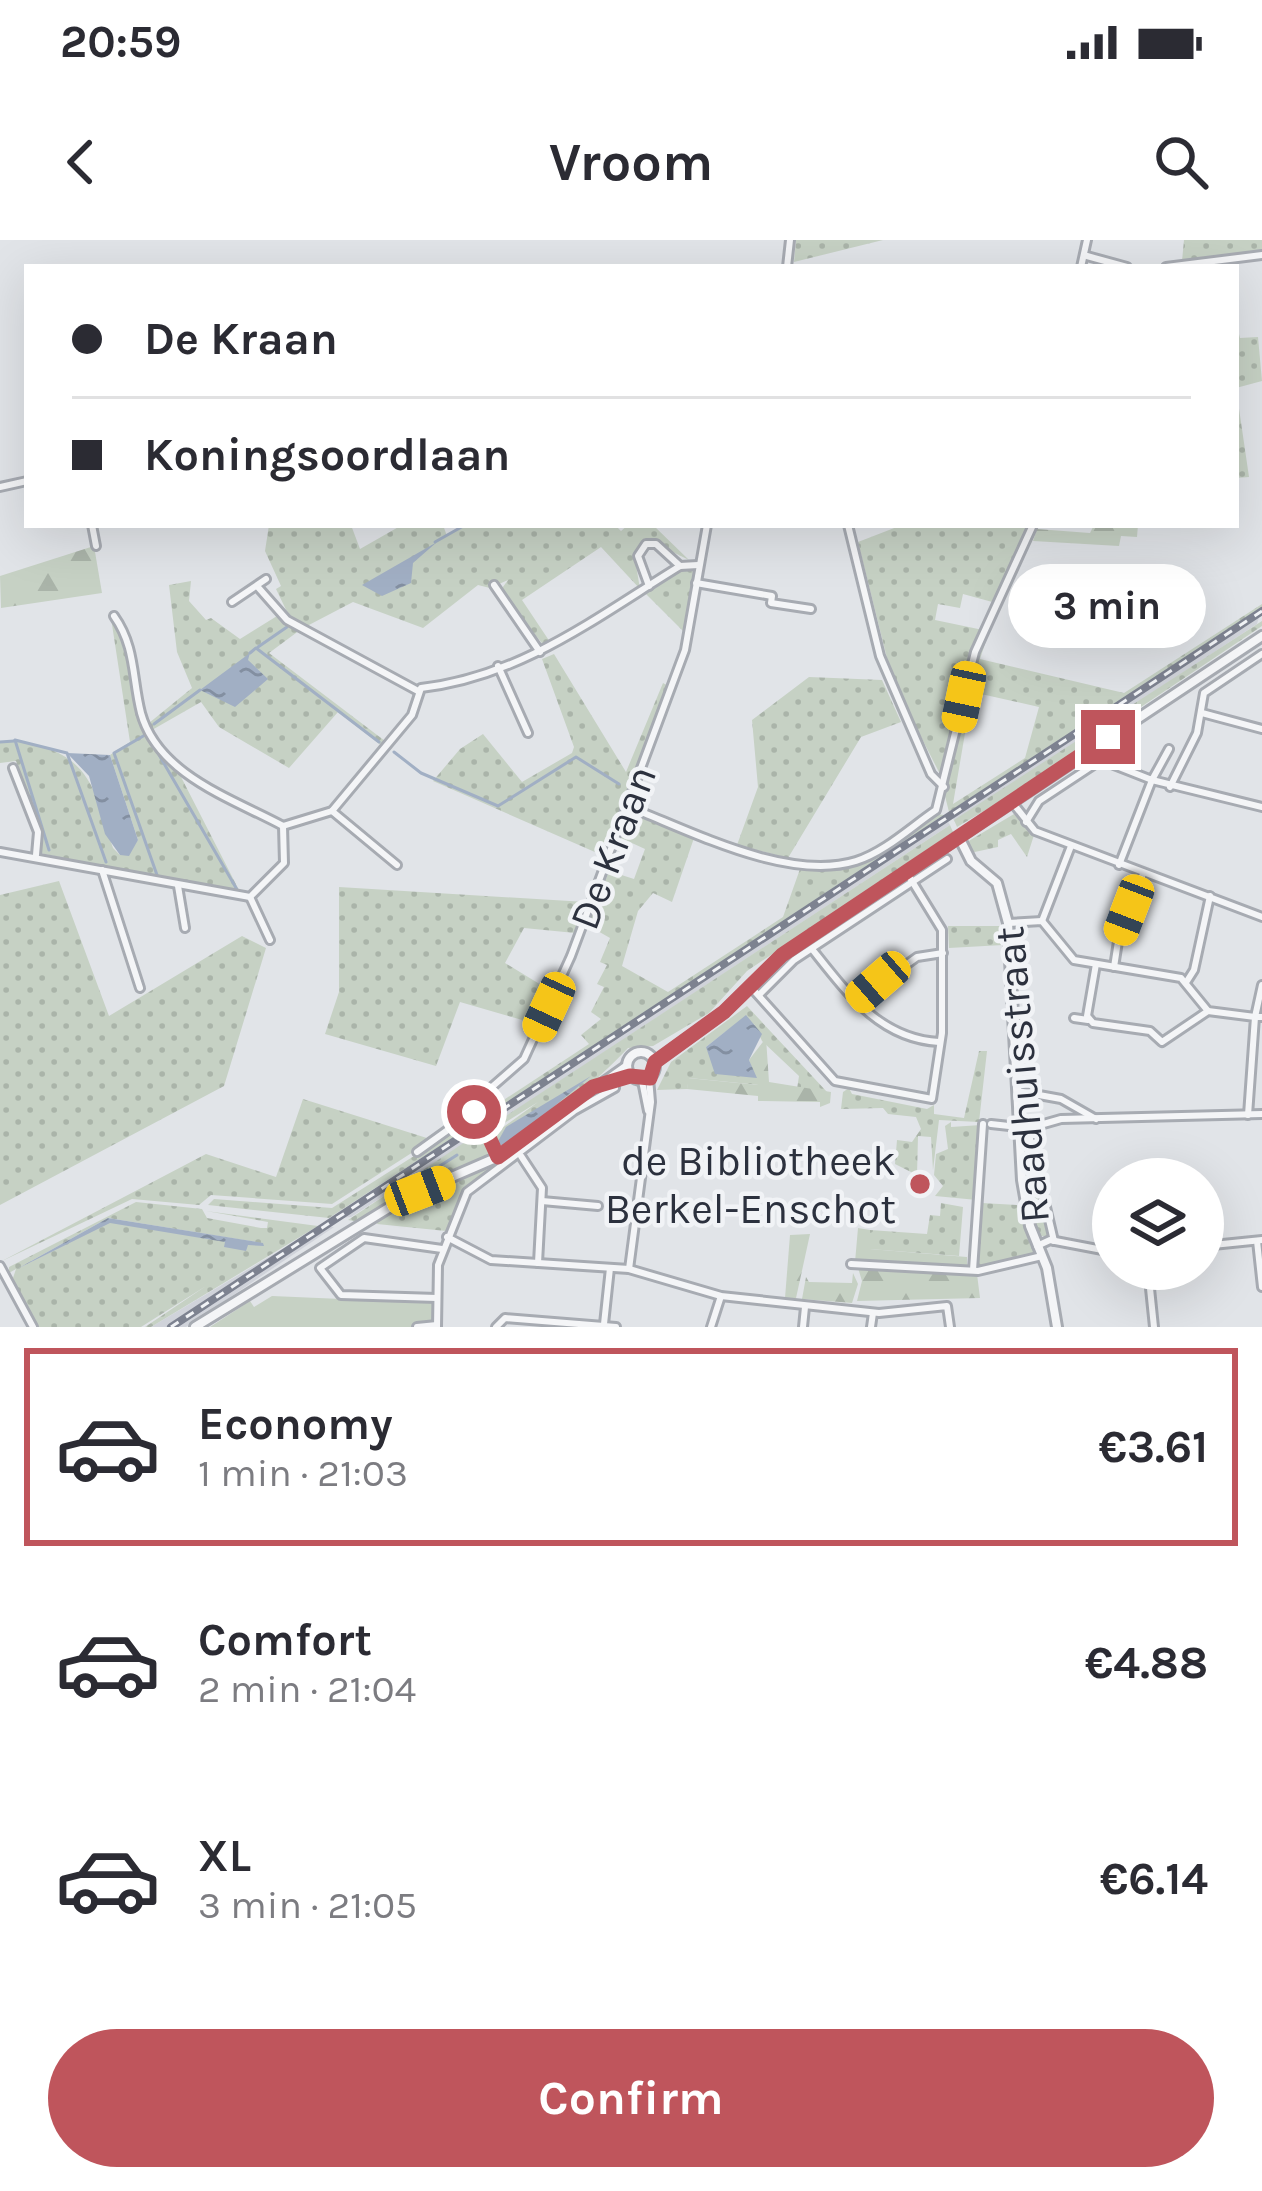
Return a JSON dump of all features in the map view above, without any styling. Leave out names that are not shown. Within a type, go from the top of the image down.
[{"type":"street","points":[[1084,264],[1087,240]]},
{"type":"street","points":[[1190,264],[1262,255]]},
{"type":"street","points":[[1088,256],[1116,264]]},
{"type":"street","points":[[93,528],[96,546]]},
{"type":"street","name":"De Kraan","points":[[417,1152],[484,1104],[489,1087],[529,1051],[629,807],[686,650],[706,528]]},
{"type":"street","points":[[849,528],[886,671],[931,774],[944,787]]},
{"type":"street","points":[[629,807],[763,858],[838,862],[868,855],[942,805],[975,652],[1032,528]]},
{"type":"street","points":[[649,586],[638,556],[646,544],[656,544],[680,566]]},
{"type":"street","points":[[257,586],[287,620],[418,691],[458,685],[570,639],[680,566],[698,565]]},
{"type":"street","points":[[232,602],[266,579]]},
{"type":"street","points":[[696,583],[772,596],[771,602],[811,609]]},
{"type":"street","points":[[494,585],[540,652]]},
{"type":"street","points":[[114,616],[134,655],[142,713],[170,761],[283,826],[332,811],[412,715],[418,691]]},
{"type":"street","points":[[629,1269],[648,1111],[646,1079],[652,1059],[724,1012],[782,955],[1262,636]]},
{"type":"street","points":[[1170,787],[1207,690],[1262,654]]},
{"type":"street","points":[[498,666],[528,733]]},
{"type":"street","points":[[1202,713],[1262,729]]},
{"type":"street","points":[[1119,865],[1168,749]]},
{"type":"street","points":[[1026,822],[1039,801],[1101,760],[1170,787],[1262,807]]},
{"type":"street","points":[[13,768],[38,832],[36,855]]},
{"type":"street","points":[[1012,802],[1026,822],[1072,845],[1262,917]]},
{"type":"street","points":[[332,811],[397,865]]},
{"type":"street","points":[[250,897],[284,863],[283,826]]},
{"type":"street","name":"Raadhuisstraat","points":[[959,837],[971,861],[997,883],[1008,923],[1024,1203],[1042,1256],[1057,1327]]},
{"type":"street","points":[[1042,921],[1072,845]]},
{"type":"street","points":[[0,852],[250,897]]},
{"type":"street","points":[[760,994],[812,949],[947,859]]},
{"type":"street","points":[[102,870],[140,988]]},
{"type":"street","points":[[749,986],[840,1082],[932,1099],[941,1042],[941,925],[907,873]]},
{"type":"street","points":[[1114,967],[1119,935],[1143,874]]},
{"type":"street","points":[[178,886],[184,928]]},
{"type":"street","points":[[1186,981],[1210,896]]},
{"type":"street","points":[[250,897],[271,940]]},
{"type":"street","points":[[1008,923],[1042,921]]},
{"type":"street","points":[[1042,921],[1070,957],[1186,981],[1208,1011]]},
{"type":"street","points":[[812,949],[856,1001],[899,1034],[941,1042]]},
{"type":"street","points":[[856,1001],[917,957],[943,953]]},
{"type":"street","points":[[1088,1020],[1096,964]]},
{"type":"street","points":[[1247,1114],[1262,986]]},
{"type":"street","points":[[1074,1018],[1150,1031],[1162,1042],[1208,1011],[1258,1017]]},
{"type":"street","points":[[196,1327],[368,1220],[498,1157],[606,1081],[628,1071],[634,1054],[652,1059]]},
{"type":"street","points":[[628,1071],[646,1079]]},
{"type":"street","points":[[417,1327],[437,1326],[442,1249],[475,1185],[521,1156],[574,1112],[615,1088]]},
{"type":"street","points":[[1017,1091],[1061,1100],[1096,1119]]},
{"type":"street","points":[[484,1104],[488,1135],[498,1157]]},
{"type":"street","points":[[973,1270],[986,1124],[1022,1129],[1053,1120],[1262,1114]]},
{"type":"street","name":"Raadhuisstraat","points":[[1022,1129],[1054,1241]]},
{"type":"street","points":[[521,1156],[540,1182],[538,1263]]},
{"type":"street","points":[[541,1201],[598,1206]]},
{"type":"street","points":[[447,1237],[491,1260],[629,1269],[721,1296],[873,1313],[947,1306],[950,1327]]},
{"type":"street","points":[[437,1298],[341,1295],[320,1268],[364,1238],[442,1249]]},
{"type":"street","points":[[1037,1246],[1054,1241],[1092,1248]]},
{"type":"street","points":[[1224,1244],[1260,1241],[1262,1287]]},
{"type":"street","points":[[851,1264],[973,1270],[1042,1256]]},
{"type":"street","points":[[0,1266],[33,1327]]},
{"type":"street","points":[[603,1326],[610,1268]]},
{"type":"street","points":[[1150,1290],[1154,1327]]},
{"type":"street","points":[[711,1327],[721,1296]]},
{"type":"street","points":[[803,1327],[805,1306]]},
{"type":"street","points":[[871,1327],[873,1313]]},
{"type":"street","points":[[496,1327],[505,1318],[616,1327]]},
{"type":"shaded area","points":[[1262,607],[1257,624],[955,822],[949,812]]},
{"type":"shaded area","points":[[944,815],[950,825],[490,1127],[488,1115],[526,1088]]},
{"type":"shaded area","points":[[483,1118],[484,1130],[475,1137],[351,1217],[332,1219]]},
{"type":"shaded area","points":[[321,1226],[334,1227],[186,1327],[151,1327]]},
{"type":"green space","points":[[796,240],[883,240],[794,262]]},
{"type":"green space","points":[[1184,240],[1262,240],[1262,251],[1182,261]]},
{"type":"green space","points":[[1239,334],[1240,338],[1258,337],[1262,381],[1239,387]]},
{"type":"green space","points":[[1239,409],[1249,477],[1239,478]]},
{"type":"green space","points":[[269,528],[352,528],[360,549],[397,528],[444,528],[447,536],[462,528],[656,528],[689,560],[646,539],[634,553],[640,589],[601,547],[522,600],[552,645],[545,647],[500,591],[508,580],[490,588],[478,585],[423,628],[353,602],[307,626],[290,618],[265,551]]},
{"type":"green space","points":[[894,528],[1029,528],[996,603],[963,594],[960,608],[938,604],[935,620],[983,630],[967,667],[942,778],[893,682],[858,542]]},
{"type":"green space","points":[[1092,528],[1138,528],[1137,537],[1121,536],[1119,546],[1033,541],[1037,529],[1090,533]]},
{"type":"green space","points":[[94,546],[102,593],[1,608],[0,576]]},
{"type":"green space","points":[[682,569],[695,572],[686,634],[645,593]]},
{"type":"green space","points":[[191,581],[189,601],[206,620],[211,618],[240,639],[277,616],[300,630],[269,653],[385,741],[382,746],[338,712],[289,768],[219,727],[201,702],[152,730],[149,723],[192,688],[177,652],[169,585]]},
{"type":"green space","points":[[1262,604],[949,812],[945,796],[973,664],[994,617],[980,659],[1124,693]],"holes":[[[972,692],[1039,707],[1025,758],[953,804]]]},
{"type":"green space","points":[[111,618],[124,635],[146,729],[179,773],[242,896],[40,853],[41,834],[16,761],[0,763],[0,742],[46,748],[75,764],[98,801],[113,848],[120,855],[138,840],[110,755],[130,742]]},
{"type":"green space","points":[[1262,621],[1262,626],[1014,792],[1262,632],[1012,798],[1009,794],[1007,801],[968,827],[962,829],[999,802],[957,827],[954,820]]},
{"type":"green space","points":[[554,654],[626,772],[663,683],[670,687],[604,856],[433,781],[460,749],[483,734],[522,782],[572,753],[574,747],[542,659]]},
{"type":"green space","points":[[809,677],[882,680],[901,722],[861,737],[788,858],[737,845],[758,787],[752,720]]},
{"type":"green space","points":[[630,813],[694,838],[672,902],[653,893],[638,911],[622,966],[668,992],[783,917],[800,869],[779,863],[852,864],[935,814],[944,815],[488,1115],[492,1096],[490,1109],[589,1044],[581,1035],[601,1019],[591,1012],[604,987],[597,984],[607,965],[600,962],[610,938],[596,930],[599,922],[591,918],[609,871],[634,879],[645,849],[621,838]]},
{"type":"green space","points":[[1014,814],[1034,835],[1027,857],[1011,834],[998,840],[998,847],[970,853],[967,842]]},
{"type":"green space","points":[[950,825],[953,832],[747,971],[709,1013],[653,1046],[628,1048],[571,1101],[506,1148],[491,1136],[538,1102],[490,1132],[489,1127]]},
{"type":"green space","points":[[59,881],[109,1016],[242,936],[266,948],[224,1086],[0,1205],[0,895]]},
{"type":"green space","points":[[339,887],[586,902],[575,933],[524,928],[505,963],[551,991],[536,1024],[460,1002],[436,1066],[325,1034],[339,992]]},
{"type":"green space","points":[[948,926],[1001,926],[1003,945],[949,948]]},
{"type":"green space","points":[[747,1006],[827,1092],[797,1089],[799,1076],[762,1041],[754,1024],[725,1032],[706,1047],[757,1077],[759,1085],[689,1078],[687,1089],[657,1090],[671,1062]]},
{"type":"green space","points":[[538,1037],[525,1065],[497,1088],[524,1057]]},
{"type":"green space","points":[[766,1038],[769,1082],[831,1092],[830,1103],[820,1107],[820,1102],[758,1101],[758,1096],[687,1089],[688,1078],[758,1085],[749,1060]]},
{"type":"green space","points":[[979,1051],[987,1051],[979,1122],[939,1120],[933,1170],[931,1137],[918,1136],[917,1175],[895,1164],[897,1140],[912,1142],[921,1129],[916,1117],[888,1114],[883,1108],[841,1109],[843,1092],[849,1088],[852,1094],[927,1109],[934,1105],[934,1114],[964,1118]]},
{"type":"green space","points":[[303,1099],[430,1139],[475,1107],[463,1120],[332,1204],[211,1195],[199,1205],[132,1199],[0,1262],[206,1154],[276,1177]]},
{"type":"green space","points":[[479,1109],[482,1116],[475,1123],[329,1218],[208,1205],[214,1199],[332,1208],[466,1123]]},
{"type":"green space","points":[[951,1122],[951,1127],[981,1125],[977,1200],[935,1196],[943,1186],[934,1175],[936,1154],[948,1149],[945,1126]]},
{"type":"green space","points":[[483,1130],[489,1152],[481,1162],[359,1222],[348,1220]]},
{"type":"green space","points":[[1026,1138],[1051,1236],[1040,1236],[1027,1203]]},
{"type":"green space","points":[[497,1163],[499,1167],[466,1189],[446,1231],[377,1224],[412,1197]]},
{"type":"green space","points":[[136,1202],[202,1209],[207,1218],[261,1228],[267,1228],[268,1222],[206,1211],[318,1226],[151,1327],[145,1327],[206,1286],[141,1327],[36,1327],[13,1278],[16,1269],[9,1273],[9,1267]],"holes":[[[108,1218],[262,1243],[110,1222],[17,1269]]]},
{"type":"green space","points":[[941,1203],[963,1207],[959,1256],[869,1249],[870,1230],[927,1234],[930,1215],[940,1216]]},
{"type":"green space","points":[[982,1203],[1017,1205],[1035,1256],[975,1268]]},
{"type":"green space","points":[[858,1228],[870,1230],[870,1249],[967,1257],[967,1268],[855,1262]]},
{"type":"green space","points":[[810,1234],[796,1298],[785,1298],[790,1235]]},
{"type":"green space","points":[[858,1268],[977,1274],[980,1298],[857,1301],[862,1281]]},
{"type":"green space","points":[[853,1273],[858,1284],[852,1303],[802,1299],[806,1277],[809,1282],[852,1283]]},
{"type":"green space","points":[[272,1296],[434,1303],[433,1327],[210,1327],[250,1301],[254,1307]]},
{"type":"water","points":[[437,542],[413,563],[411,583],[382,596],[362,585]]},
{"type":"water","points":[[250,653],[248,660],[268,679],[235,707],[200,690]]},
{"type":"water","points":[[67,753],[110,755],[138,840],[129,856],[120,855],[105,834],[89,776]]},
{"type":"water","points":[[746,1015],[762,1034],[749,1060],[757,1078],[715,1074],[706,1047]]},
{"type":"water","points":[[591,1076],[505,1147],[497,1143],[506,1127]]},
{"type":"water","points":[[108,1218],[264,1246],[248,1245],[246,1251],[224,1247],[225,1242],[110,1223],[17,1269]]},
{"type":"waterway","points":[[435,542],[460,528]]},
{"type":"waterway","points":[[258,647],[287,627]]},
{"type":"waterway","points":[[250,653],[256,648],[379,742]]},
{"type":"waterway","points":[[154,724],[200,690]]},
{"type":"waterway","points":[[145,735],[114,753],[157,875]]},
{"type":"waterway","points":[[49,850],[15,740],[67,753],[106,862]]},
{"type":"waterway","points":[[0,742],[14,741]]},
{"type":"waterway","points":[[151,741],[239,893]]},
{"type":"waterway","points":[[394,752],[421,773],[498,806],[576,757],[619,784]]},
{"type":"waterway","points":[[407,1187],[457,1155]]},
{"type":"railway","points":[[171,1327],[1262,611]]},
{"type":"place","name":"de Bibliotheek Berkel-Enschot","points":[[920,1184]]},
{"type":"route","points":[[474,1112],[484,1104],[490,1144],[498,1157],[593,1087],[630,1076],[642,1081],[650,1078],[655,1062],[724,1012],[782,955],[1108,737]]}]
